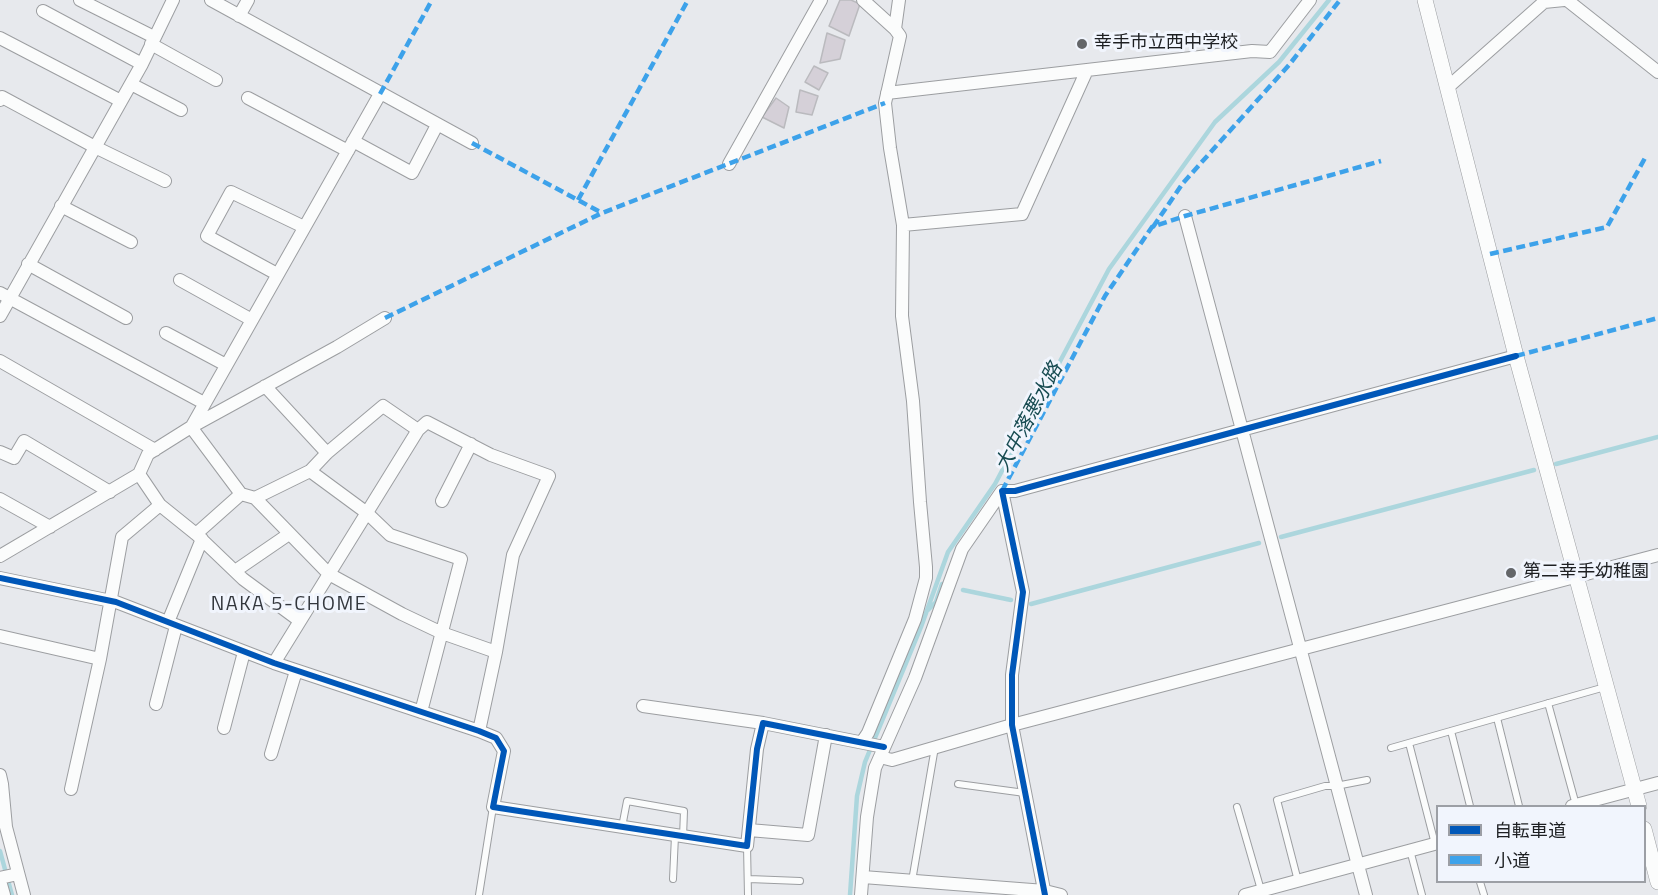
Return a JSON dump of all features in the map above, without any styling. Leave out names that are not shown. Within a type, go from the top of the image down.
[{"type":"street","points":[[80,0],[152,40],[216,80]]},
{"type":"street","points":[[0,316],[5,295],[28,264],[142,64],[173,0]]},
{"type":"street","points":[[211,0],[472,143]]},
{"type":"street","points":[[239,16],[248,0]]},
{"type":"street","points":[[729,164],[822,0]]},
{"type":"street","points":[[863,0],[900,36],[885,103],[903,225],[902,316],[913,401],[926,567],[926,578],[915,619],[863,742]]},
{"type":"street","points":[[895,29],[899,0]]},
{"type":"street","points":[[887,93],[1252,51],[1270,52],[1310,0]]},
{"type":"street","points":[[1425,0],[1516,356],[1638,805]]},
{"type":"street","points":[[1448,88],[1544,2],[1566,0],[1658,72]]},
{"type":"street","points":[[43,11],[142,64]]},
{"type":"street","points":[[0,38],[121,100]]},
{"type":"street","points":[[903,225],[1022,214],[1087,70]]},
{"type":"street","points":[[130,84],[181,110]]},
{"type":"street","points":[[191,427],[380,94]]},
{"type":"street","points":[[0,100],[2,97],[94,147],[165,181]]},
{"type":"street","points":[[248,98],[412,173],[437,124]]},
{"type":"street","points":[[277,274],[207,236],[231,192],[304,227]]},
{"type":"street","points":[[61,206],[131,242]]},
{"type":"street","points":[[1185,216],[1366,895]]},
{"type":"street","points":[[28,264],[126,318]]},
{"type":"street","points":[[180,280],[252,320]]},
{"type":"street","points":[[5,295],[204,404]]},
{"type":"street","points":[[0,556],[139,474],[148,454],[191,427],[385,318]]},
{"type":"street","points":[[165,333],[226,365]]},
{"type":"street","points":[[1002,491],[1015,491],[1516,356]]},
{"type":"street","points":[[0,361],[155,450]]},
{"type":"street","points":[[265,386],[327,453]]},
{"type":"street","points":[[255,498],[310,471],[327,453],[383,406],[418,430]]},
{"type":"street","points":[[274,663],[418,430],[428,422],[491,455],[549,476],[513,555],[479,731]]},
{"type":"street","points":[[191,427],[241,494],[255,498],[328,574],[442,633],[496,652]]},
{"type":"street","points":[[0,452],[14,458],[24,441],[110,492]]},
{"type":"street","points":[[442,501],[471,444]]},
{"type":"street","points":[[310,471],[367,513],[390,535],[461,559],[421,711]]},
{"type":"street","points":[[139,474],[160,504],[235,571],[300,621]]},
{"type":"street","points":[[1002,491],[1023,592],[1012,675],[1012,726],[1045,893]]},
{"type":"street","points":[[861,895],[867,817],[875,768],[881,750],[915,678],[962,549],[1002,491]]},
{"type":"street","points":[[156,704],[172,624],[199,537],[241,494]]},
{"type":"street","points":[[0,499],[50,526]]},
{"type":"street","points":[[71,789],[100,659],[122,537],[160,504]]},
{"type":"street","points":[[235,571],[289,534]]},
{"type":"street","points":[[643,706],[763,723],[863,742],[881,750],[892,760],[1012,726],[1658,555]]},
{"type":"street","points":[[0,578],[111,601],[274,663],[496,738],[504,752],[493,807],[747,846],[757,749],[763,723]]},
{"type":"street","points":[[0,636],[100,659]]},
{"type":"street","points":[[224,728],[244,652]]},
{"type":"street","points":[[271,754],[296,670]]},
{"type":"street","points":[[749,830],[808,835],[826,735]]},
{"type":"street","points":[[0,775],[6,827],[16,874],[24,895]]},
{"type":"street","points":[[1578,805],[1658,783]]},
{"type":"street","points":[[1646,837],[1658,882]]},
{"type":"street","points":[[1245,895],[1262,893],[1436,843]]},
{"type":"street","points":[[4,895],[0,879],[16,874]]},
{"type":"street","points":[[863,878],[1061,895]]},
{"type":"lane","points":[[1391,748],[1606,686]]},
{"type":"lane","points":[[1548,703],[1574,805]]},
{"type":"lane","points":[[1497,718],[1519,805]]},
{"type":"lane","points":[[1451,731],[1470,805]]},
{"type":"lane","points":[[1408,743],[1436,843]]},
{"type":"lane","points":[[912,881],[935,747]]},
{"type":"lane","points":[[1298,881],[1277,800],[1325,786],[1368,780]]},
{"type":"lane","points":[[958,784],[1025,793]]},
{"type":"lane","points":[[622,827],[627,801],[684,811],[673,879]]},
{"type":"lane","points":[[479,895],[493,807]]},
{"type":"lane","points":[[1237,807],[1262,893]]},
{"type":"lane","points":[[747,846],[748,895]]},
{"type":"lane","points":[[1410,850],[1422,895]]},
{"type":"lane","points":[[749,879],[800,881]]},
{"type":"building","points":[[840,0],[851,0],[860,4],[849,36],[829,26]]},
{"type":"building","points":[[827,33],[845,40],[840,59],[820,63]]},
{"type":"building","points":[[814,66],[828,73],[819,90],[805,82]]},
{"type":"building","points":[[800,90],[818,96],[812,115],[796,112]]},
{"type":"building","points":[[776,98],[789,107],[784,128],[762,117]]},
{"type":"waterway","name":"大中落悪水路","points":[[850,895],[857,796],[865,762],[921,627],[948,552],[995,484],[1109,269],[1215,122],[1279,62],[1329,0]]},
{"type":"waterway","points":[[1556,464],[1658,437]]},
{"type":"waterway","points":[[1281,537],[1534,470]]},
{"type":"waterway","points":[[1031,604],[1259,543]]},
{"type":"waterway","points":[[928,610],[936,602],[942,584]]},
{"type":"waterway","points":[[963,590],[1011,600]]},
{"type":"waterway","points":[[0,851],[12,895]]},
{"type":"marked path","points":[[380,94],[432,0]]},
{"type":"marked path","points":[[578,200],[688,0]]},
{"type":"marked path","points":[[1153,227],[1183,183],[1289,65],[1340,0]]},
{"type":"marked path","points":[[385,318],[602,213],[885,103]]},
{"type":"marked path","points":[[472,143],[602,213]]},
{"type":"marked path","points":[[1490,254],[1607,227],[1645,158]]},
{"type":"marked path","points":[[1002,491],[1105,296],[1152,227],[1381,161]]},
{"type":"marked path","points":[[1516,356],[1658,318]]},
{"type":"cycle path","points":[[1045,895],[1012,725],[1012,675],[1023,592],[1002,491],[1015,491],[1516,356]]},
{"type":"cycle path","points":[[0,578],[116,602],[274,663],[496,738],[504,751],[493,807],[747,846],[757,749],[763,723],[884,747]]},
{"type":"place","name":"幸手市立西中学校","points":[[1082,44]]},
{"type":"place","name":"第二幸手幼稚園","points":[[1511,573]]},
{"type":"district","name":"NAKA 5-CHOME","points":[[289,605]]}]
